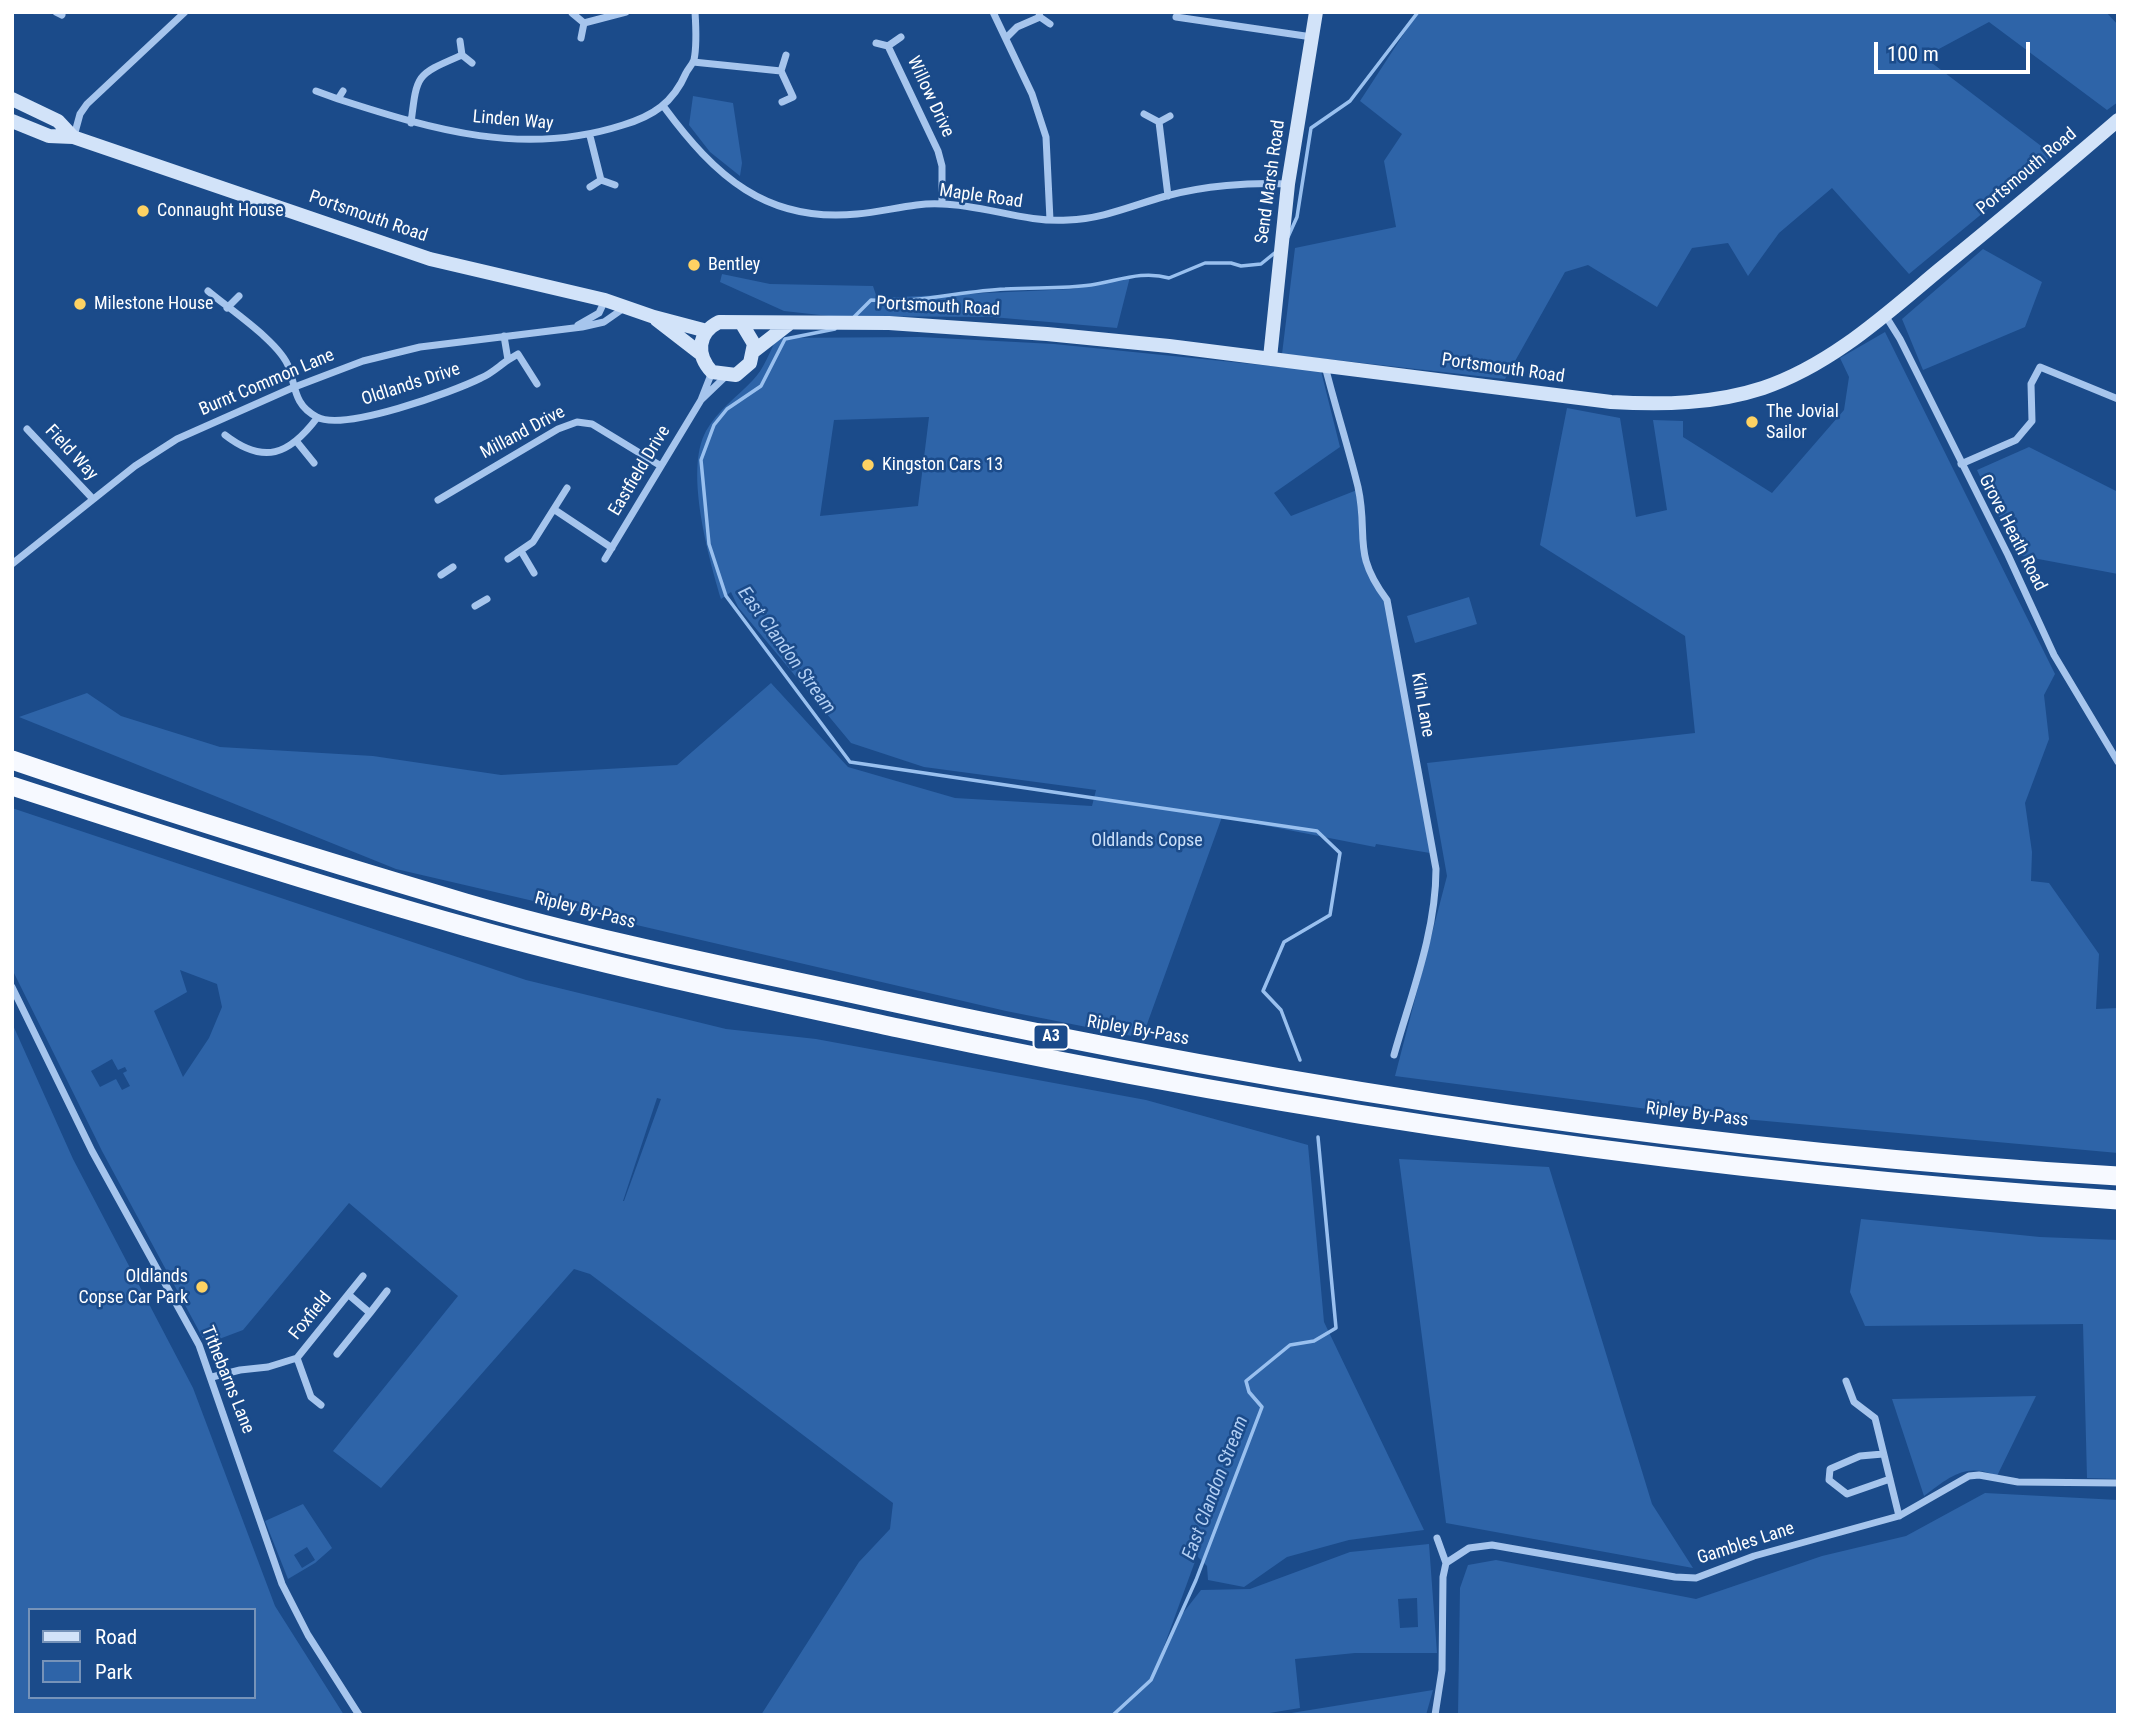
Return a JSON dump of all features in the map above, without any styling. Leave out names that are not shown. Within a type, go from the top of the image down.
[{"type":"highway","name":"Ripley By-Pass","points":[[12,760],[470,904],[617,941],[1068,1040],[1538,1117],[1994,1169],[2118,1176]]},
{"type":"highway","name":"A3","points":[[12,786],[491,933],[629,968],[1067,1064],[1328,1110],[1538,1142],[1925,1185],[2118,1200]]},
{"type":"main road","name":"Send Marsh Road","points":[[1270,358],[1288,184],[1316,12]]},
{"type":"main road","name":"Portsmouth Road","points":[[12,99],[58,121],[73,137]]},
{"type":"main road","name":"Portsmouth Road","points":[[12,121],[49,136],[73,137],[430,259],[605,300],[707,331],[725,321],[742,324],[838,322],[1005,330],[1270,358],[1611,402],[1690,403],[1739,395],[1800,373],[1885,315],[2118,120]]},
{"type":"main road","name":"Portsmouth Road","points":[[654,317],[701,354],[719,374]]},
{"type":"main road","points":[[719,374],[744,370],[754,351],[792,322]]},
{"type":"main road","points":[[742,324],[751,336],[754,351]]},
{"type":"main road","points":[[701,354],[700,345],[707,331]]},
{"type":"street","points":[[73,137],[80,114],[87,103],[185,12]]},
{"type":"street","points":[[584,23],[626,12]]},
{"type":"street","points":[[664,107],[693,62],[695,12]]},
{"type":"street","points":[[993,12],[1032,94],[1046,137],[1050,220]]},
{"type":"street","points":[[572,13],[584,23]]},
{"type":"street","points":[[1006,38],[1017,27],[1039,15],[1050,24]]},
{"type":"street","points":[[1176,17],[1312,37]]},
{"type":"street","points":[[581,38],[584,23]]},
{"type":"street","name":"Willow Drive","points":[[876,43],[888,46],[901,37]]},
{"type":"street","points":[[460,41],[462,55],[472,63]]},
{"type":"street","name":"Willow Drive","points":[[888,46],[938,151],[942,166],[942,204]]},
{"type":"street","points":[[411,123],[413,94],[419,81],[430,68],[462,55]]},
{"type":"street","points":[[782,102],[793,97],[782,71],[786,55]]},
{"type":"street","points":[[693,62],[782,71]]},
{"type":"street","name":"Linden Way","points":[[316,91],[411,123],[515,140],[565,140],[590,136],[637,121],[664,107]]},
{"type":"street","points":[[338,99],[343,91]]},
{"type":"street","name":"Maple Road","points":[[664,107],[713,167],[746,191],[802,213],[840,216],[942,204],[1023,219],[1069,220],[1116,213],[1167,196],[1243,186],[1288,184]]},
{"type":"street","points":[[1144,114],[1159,122]]},
{"type":"street","points":[[1159,122],[1170,116]]},
{"type":"street","points":[[1159,122],[1167,196]]},
{"type":"street","points":[[590,136],[601,180]]},
{"type":"street","points":[[601,180],[615,185]]},
{"type":"street","points":[[590,187],[601,180]]},
{"type":"street","points":[[208,291],[277,349],[289,368],[292,388],[302,405],[317,418],[297,442],[265,454],[250,451],[225,435]]},
{"type":"street","points":[[227,307],[239,296]]},
{"type":"street","name":"Burnt Common Lane","points":[[574,326],[599,313],[605,300]]},
{"type":"street","name":"Burnt Common Lane","points":[[12,564],[93,499],[177,439],[292,388],[392,353],[604,323],[626,306]]},
{"type":"street","name":"Grove Heath Road","points":[[1885,315],[1900,339],[2008,555],[2054,656],[2118,762]]},
{"type":"street","points":[[504,336],[508,360],[518,354],[537,384]]},
{"type":"street","name":"Oldlands Drive","points":[[317,418],[342,421],[395,408],[484,377],[508,360]]},
{"type":"street","name":"Kiln Lane","points":[[1325,365],[1358,489],[1363,556],[1369,572],[1387,600],[1436,869],[1436,890],[1424,950],[1394,1055]]},
{"type":"street","points":[[1961,464],[2015,440],[2032,421],[2031,384],[2040,367],[2118,399]]},
{"type":"street","name":"Eastfield Drive","points":[[605,559],[719,374]]},
{"type":"street","name":"Eastfield Drive","points":[[701,400],[719,374]]},
{"type":"street","name":"Milland Drive","points":[[438,500],[547,435],[577,422],[592,425],[661,466]]},
{"type":"street","name":"Field Way","points":[[27,429],[93,499]]},
{"type":"street","points":[[297,442],[314,463]]},
{"type":"street","points":[[508,559],[533,542],[567,488]]},
{"type":"street","points":[[555,510],[612,548]]},
{"type":"street","points":[[521,551],[534,573]]},
{"type":"street","points":[[441,575],[453,567]]},
{"type":"street","points":[[475,606],[487,600]]},
{"type":"street","name":"Tithebarns Lane","points":[[12,987],[92,1151],[200,1345],[282,1584],[309,1635],[359,1715]]},
{"type":"street","name":"Foxfield","points":[[212,1377],[268,1367],[298,1358],[363,1276]]},
{"type":"street","points":[[337,1354],[387,1291]]},
{"type":"street","name":"Foxfield","points":[[349,1295],[370,1313]]},
{"type":"street","name":"Foxfield","points":[[298,1358],[311,1397],[321,1405]]},
{"type":"street","points":[[1846,1381],[1854,1402],[1875,1418],[1899,1516]]},
{"type":"street","points":[[1884,1454],[1860,1456],[1830,1469],[1829,1480],[1847,1494],[1890,1479]]},
{"type":"street","name":"Gambles Lane","points":[[1446,1563],[1469,1548],[1492,1545],[1662,1575],[1696,1578],[1754,1556],[1899,1516],[1926,1503],[1958,1481],[1979,1475],[2018,1482],[2118,1483]]},
{"type":"street","points":[[1435,1715],[1442,1670],[1443,1577],[1446,1563],[1437,1538]]},
{"type":"green space","points":[[1418,12],[2106,12],[2118,25],[2118,102],[2107,110],[1989,22],[1924,57],[2053,155],[1909,274],[1832,188],[1779,233],[1748,276],[1728,243],[1692,248],[1657,307],[1588,265],[1565,272],[1505,379],[1282,354],[1295,248],[1396,227],[1384,161],[1402,134],[1360,101]]},
{"type":"green space","points":[[693,96],[733,103],[742,163],[740,176],[710,152],[689,125]]},
{"type":"green space","points":[[1983,249],[2042,282],[2025,327],[1923,370],[1902,319]]},
{"type":"green space","points":[[722,274],[770,284],[873,286],[877,298],[1073,289],[1130,277],[1117,328],[992,317],[829,316],[784,311],[720,282]]},
{"type":"green space","points":[[1885,332],[2055,674],[2044,695],[2049,739],[2025,803],[2032,852],[2031,881],[2049,883],[2099,954],[2096,1009],[2118,1008],[2118,1153],[1678,1113],[1395,1076],[1447,876],[1427,763],[1695,733],[1685,636],[1540,545],[1567,408],[1620,418],[1636,517],[1667,510],[1653,420],[1683,421],[1683,437],[1772,493],[1844,410],[1849,377],[1840,358]]},
{"type":"green space","name":"Oldlands Copse","points":[[920,337],[1054,344],[1321,371],[1340,447],[1274,493],[1291,516],[1357,490],[1360,539],[1385,600],[1430,853],[1376,844],[1375,847],[1222,817],[1142,1038],[1006,1011],[396,869],[19,717],[87,693],[121,716],[220,747],[373,756],[501,775],[677,765],[771,683],[848,767],[955,798],[1092,806],[1096,790],[924,767],[851,743],[738,607],[731,592],[721,599],[701,515],[697,468],[700,448],[706,431],[716,417],[760,371],[777,338]],"holes":[[[929,417],[918,506],[820,516],[834,420]]]},
{"type":"green space","points":[[2029,447],[2118,492],[2118,574],[2017,555],[1977,470]]},
{"type":"green space","points":[[1469,597],[1477,624],[1415,643],[1407,616]]},
{"type":"green space","points":[[12,808],[526,980],[726,1029],[816,1039],[1146,1100],[1308,1145],[1324,1322],[1424,1530],[1349,1540],[1287,1557],[1244,1587],[1208,1580],[1207,1566],[1197,1556],[1159,1660],[1176,1622],[1201,1590],[1250,1589],[1350,1552],[1429,1544],[1437,1653],[1355,1653],[1295,1659],[1300,1708],[1257,1715],[761,1715],[859,1562],[890,1529],[893,1503],[590,1274],[574,1269],[381,1488],[333,1451],[458,1296],[349,1203],[243,1330],[206,1344],[102,1151],[12,969]],"holes":[[[180,970],[217,984],[222,1007],[209,1038],[183,1077],[154,1011],[187,992]],[[112,1059],[118,1070],[125,1067],[127,1071],[123,1073],[130,1086],[122,1090],[116,1079],[100,1087],[91,1071]],[[657,1098],[661,1099],[624,1201]],[[1417,1598],[1418,1627],[1400,1628],[1398,1599]]]},
{"type":"green space","points":[[12,1023],[73,1159],[193,1388],[275,1606],[344,1715],[12,1715]]},
{"type":"green space","points":[[1399,1159],[1549,1167],[1652,1504],[1693,1568],[1446,1523]]},
{"type":"green space","points":[[1861,1219],[2040,1237],[2118,1240],[2118,1479],[2087,1478],[2083,1324],[1865,1326],[1850,1292]]},
{"type":"green space","points":[[2036,1396],[1997,1476],[1986,1472],[1967,1471],[1950,1478],[1924,1496],[1892,1399]]},
{"type":"green space","points":[[1985,1493],[2118,1500],[2118,1715],[1458,1715],[1460,1588],[1468,1565],[1496,1560],[1696,1599],[1822,1556],[1906,1536]]},
{"type":"green space","points":[[303,1504],[332,1548],[315,1563],[288,1579],[265,1521]],"holes":[[[307,1547],[315,1560],[302,1568],[294,1555]]]},
{"type":"green space","points":[[1433,1690],[1426,1715],[1279,1715]]},
{"type":"waterway","name":"East Clandon Stream","points":[[1288,237],[1297,217],[1311,128],[1350,101],[1418,12]]},
{"type":"waterway","name":"East Clandon Stream","points":[[853,318],[871,300],[921,299],[988,290],[1080,286],[1149,275],[1169,278],[1205,263],[1231,263],[1241,266],[1261,264],[1277,251]]},
{"type":"waterway","name":"East Clandon Stream","points":[[835,329],[785,339],[761,386],[727,409],[714,425],[701,460],[709,544],[726,596],[850,762],[1317,831],[1340,853],[1330,915],[1284,942],[1263,991],[1281,1010],[1300,1060]]},
{"type":"waterway","name":"East Clandon Stream","points":[[1113,1715],[1151,1680],[1196,1580],[1262,1407],[1249,1392],[1246,1381],[1290,1345],[1314,1341],[1336,1328],[1318,1137]]},
{"type":"place","name":"Connaught House","points":[[143,211]]},
{"type":"place","name":"Bentley","points":[[694,265]]},
{"type":"place","name":"Milestone House","points":[[80,304]]},
{"type":"place","name":"The Jovial Sailor","points":[[1752,422]]},
{"type":"place","name":"Kingston Cars 13","points":[[868,465]]},
{"type":"place","name":"Oldlands Copse Car Park","points":[[202,1287]]}]
